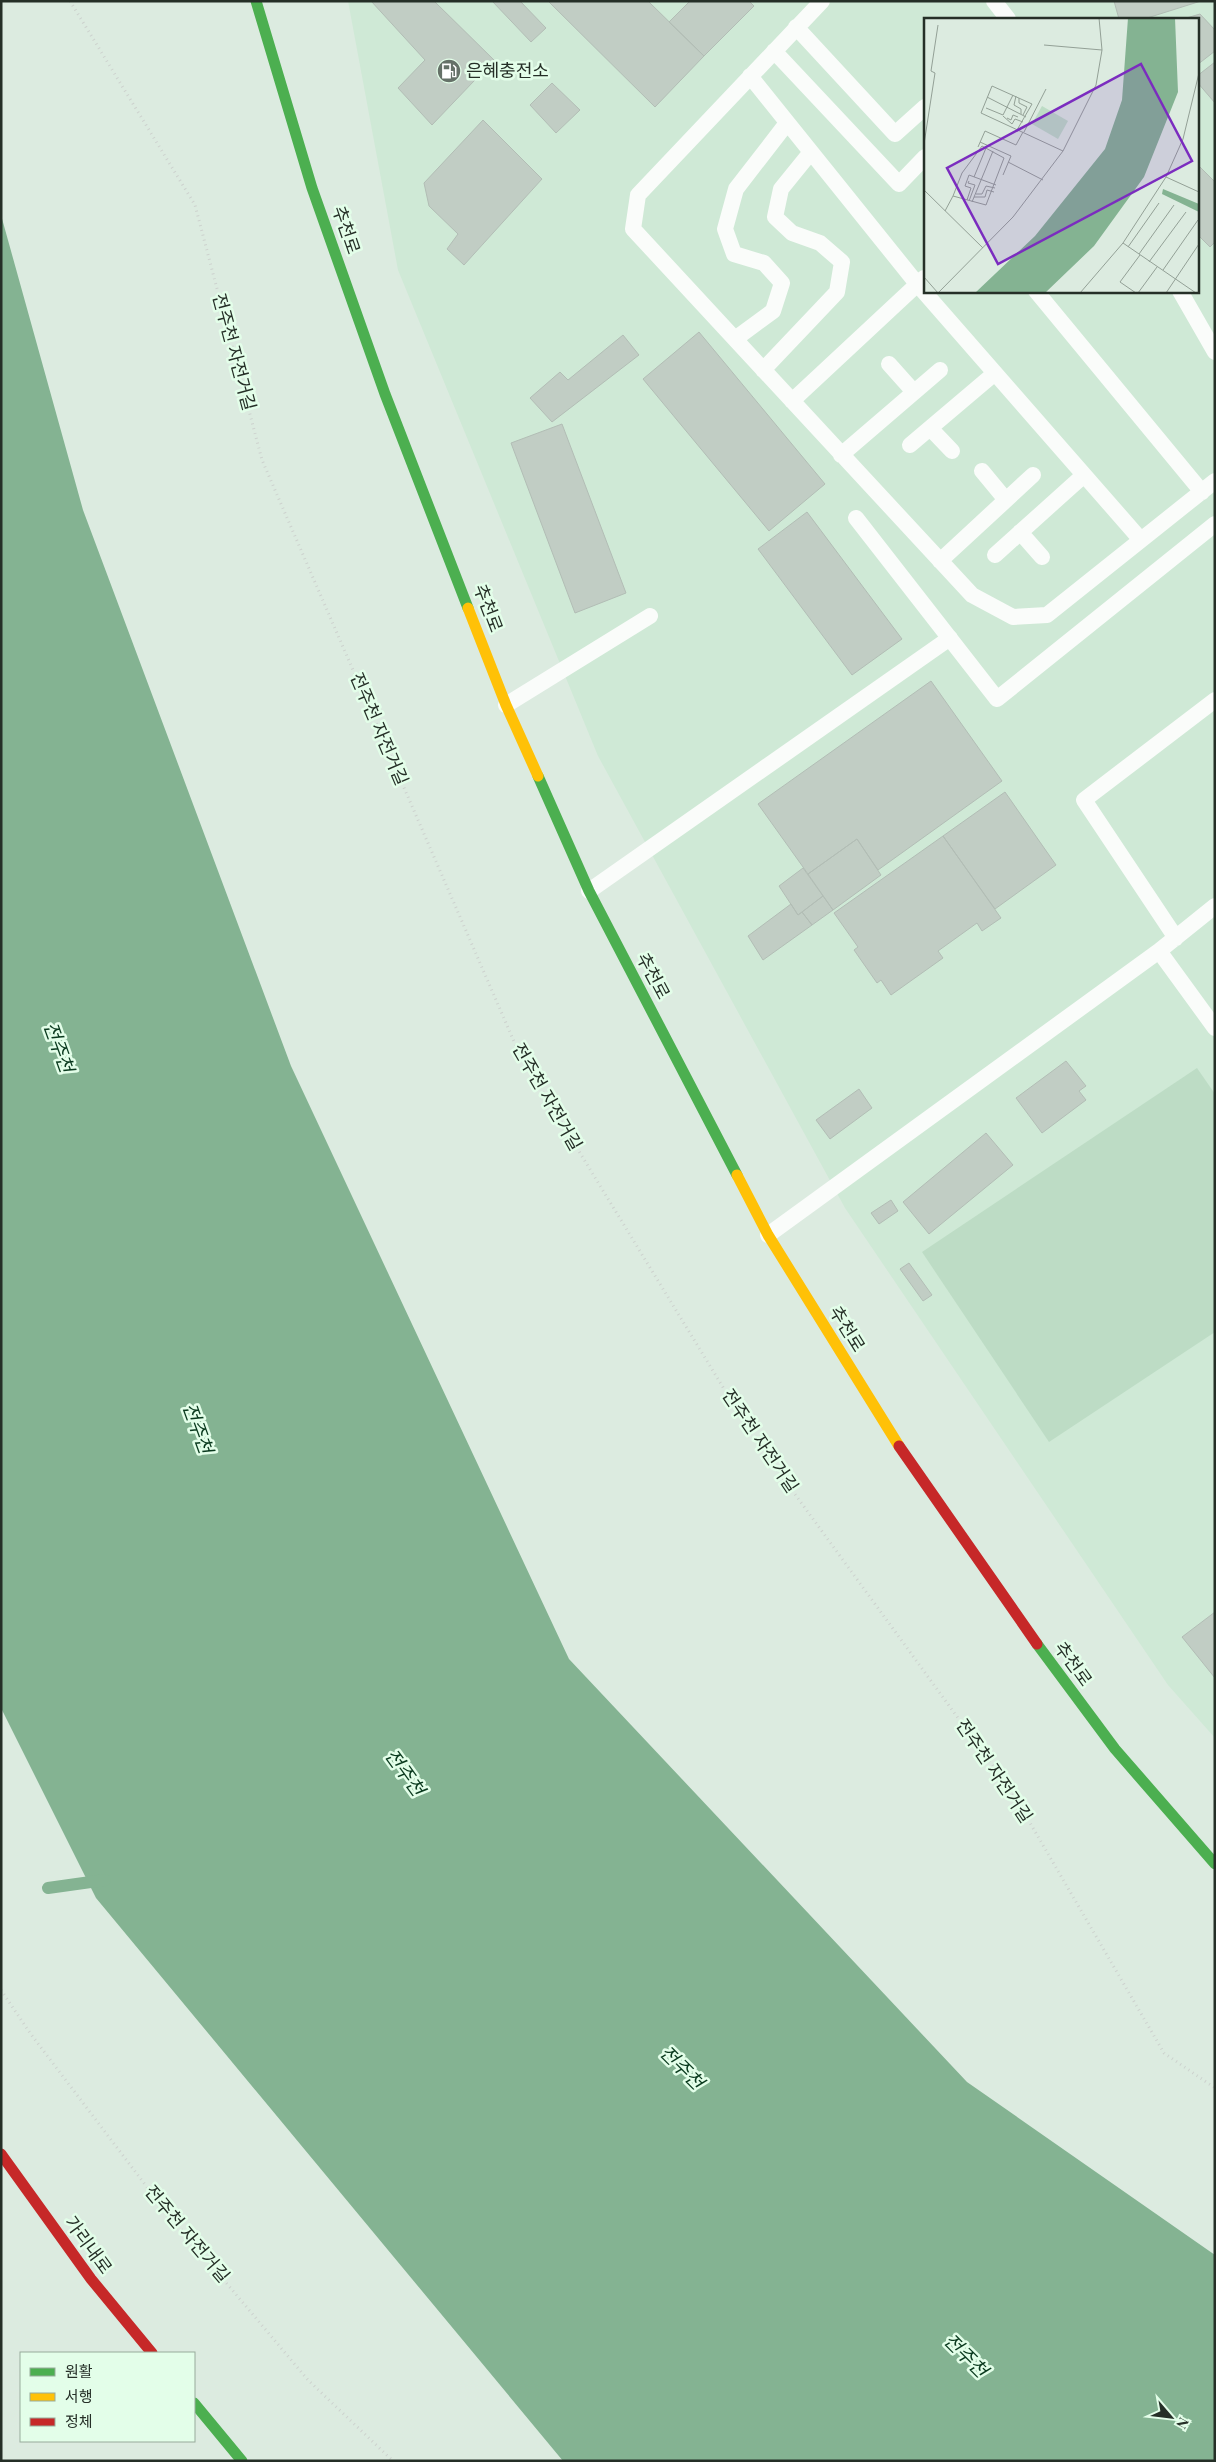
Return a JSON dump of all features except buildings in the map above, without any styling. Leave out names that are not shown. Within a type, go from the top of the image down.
[{"type":"street","name":"추천로","points":[[256,1],[312,188],[382,384],[506,704],[590,891],[768,1235],[903,1452],[1011,1609],[1115,1749],[1215,1864]]},
{"type":"street","name":"가리내로","points":[[1,2154],[90,2279],[151,2352]]},
{"type":"street","points":[[195,2404],[242,2461]]},
{"type":"lane","points":[[822,1],[638,195],[633,229],[972,595],[1013,617],[1047,615],[1208,486],[1037,292]]},
{"type":"lane","points":[[994,1],[1007,18]]},
{"type":"lane","points":[[796,28],[895,134],[924,108]]},
{"type":"lane","points":[[774,51],[899,184],[924,158]]},
{"type":"lane","points":[[750,76],[811,152],[921,281],[792,401]]},
{"type":"lane","points":[[735,339],[773,311],[782,283],[764,263],[734,254],[725,229],[736,188],[787,123]]},
{"type":"lane","points":[[763,370],[837,292],[842,262],[820,243],[792,233],[775,217],[781,189],[811,152]]},
{"type":"lane","points":[[930,292],[995,374],[1141,540]]},
{"type":"lane","points":[[1181,292],[1215,352]]},
{"type":"lane","points":[[889,364],[914,392]]},
{"type":"lane","points":[[842,455],[940,370]]},
{"type":"lane","points":[[910,445],[995,374]]},
{"type":"lane","points":[[930,428],[952,451]]},
{"type":"lane","points":[[982,471],[1006,500]]},
{"type":"lane","points":[[940,561],[1033,475]]},
{"type":"lane","points":[[995,555],[1084,475]]},
{"type":"lane","points":[[856,518],[998,698],[1215,524]]},
{"type":"lane","points":[[1020,532],[1042,557]]},
{"type":"lane","points":[[506,704],[650,616]]},
{"type":"lane","points":[[590,891],[950,638]]},
{"type":"lane","points":[[1176,938],[1084,800],[1215,700]]},
{"type":"lane","points":[[768,1235],[1159,951],[1215,906]]},
{"type":"lane","points":[[1159,951],[1215,1028]]},
{"type":"path","name":"전주천 자전거길","points":[[70,1],[195,205],[262,460],[519,1053],[754,1438],[1012,1792],[1164,2053],[1215,2088]]},
{"type":"path","name":"전주천 자전거길","points":[[1,1990],[30,2033],[165,2210],[308,2380],[394,2461]]},
{"type":"shaded area","points":[[348,1],[1215,1],[1215,1738],[1168,1685],[845,1208],[598,756],[398,270]]},
{"type":"shaded area","points":[[1197,1068],[1215,1094],[1215,1332],[1049,1442],[922,1252]]},
{"type":"water","name":"전주천","points":[[1,215],[83,510],[291,1066],[569,1659],[967,2082],[1215,2255],[1215,2461],[563,2461],[96,1898],[1,1708]]},
{"type":"waterway","points":[[48,1888],[105,1880]]},
{"type":"traffic: fast","points":[[256,1],[312,188],[385,394],[468,608]]},
{"type":"traffic: fast","points":[[538,776],[589,891],[737,1175]]},
{"type":"traffic: fast","points":[[1037,1644],[1115,1749],[1215,1864]]},
{"type":"traffic: fast","points":[[195,2404],[242,2461]]},
{"type":"traffic: slow","points":[[468,608],[506,705],[538,776]]},
{"type":"traffic: slow","points":[[737,1175],[768,1235],[899,1446]]},
{"type":"traffic: jam","points":[[899,1446],[1037,1644]]},
{"type":"traffic: jam","points":[[1,2154],[91,2279],[151,2352]]},
{"type":"place","name":"은혜충전소","points":[[449,71]]}]
